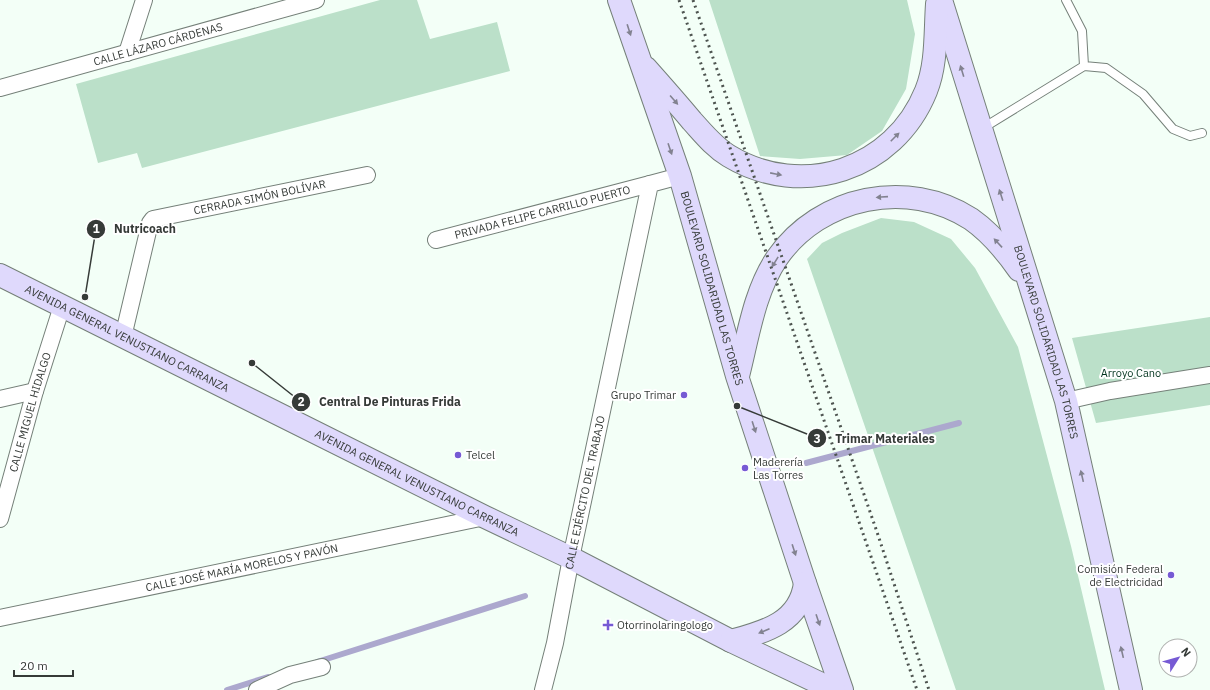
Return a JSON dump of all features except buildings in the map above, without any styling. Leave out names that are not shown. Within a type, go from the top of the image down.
[{"type":"main road","name":"BOULEVARD SOLIDARIDAD LAS TORRES","points":[[619,0],[680,176],[737,376],[805,583],[830,689]]},
{"type":"main road","points":[[639,60],[712,143],[728,156],[755,169],[779,175],[797,177],[833,173],[867,159],[883,149],[896,137],[919,107],[932,72],[937,0]]},
{"type":"main road","name":"BOULEVARD SOLIDARIDAD LAS TORRES","points":[[941,0],[980,130],[1066,401],[1131,690]]},
{"type":"main road","points":[[737,376],[760,292],[777,258],[803,229],[836,209],[854,202],[874,198],[908,197],[934,202],[953,209],[971,219],[987,231],[1001,245],[1030,285]]},
{"type":"main road","name":"AVENIDA GENERAL VENUSTIANO CARRANZA","points":[[0,275],[484,517],[571,558],[730,641],[830,689]]},
{"type":"main road","points":[[730,641],[756,634],[780,623],[798,607],[804,593],[805,583]]},
{"type":"street","points":[[127,53],[144,0]]},
{"type":"street","name":"CALLE LÁZARO CÁRDENAS","points":[[0,88],[316,0]]},
{"type":"street","name":"CERRADA SIMÓN BOLÍVAR","points":[[122,337],[150,223],[153,219],[367,175]]},
{"type":"street","points":[[650,184],[680,176]]},
{"type":"street","name":"PRIVADA FELIPE CARRILLO PUERTO","points":[[436,240],[650,184]]},
{"type":"street","name":"CALLE EJÉRCITO DEL TRABAJO","points":[[542,690],[555,643],[571,558],[650,184]]},
{"type":"street","name":"CALLE MIGUEL HIDALGO","points":[[0,518],[62,306]]},
{"type":"street","points":[[1066,401],[1110,391],[1210,375]]},
{"type":"street","points":[[0,399],[36,391]]},
{"type":"street","name":"CALLE JOSÉ MARÍA MORELOS Y PAVÓN","points":[[0,618],[484,517]]},
{"type":"street","points":[[257,690],[290,675],[322,667]]},
{"type":"lane","points":[[1066,0],[1082,31],[1084,66]]},
{"type":"lane","points":[[980,130],[1084,66],[1106,68],[1143,94],[1173,129],[1190,136],[1202,133]]},
{"type":"green space","points":[[380,0],[417,0],[430,39],[497,22],[510,71],[142,168],[137,153],[98,163],[76,84]]},
{"type":"green space","points":[[709,0],[907,0],[915,34],[906,89],[882,131],[847,155],[800,159],[760,156]]},
{"type":"green space","points":[[881,218],[914,222],[951,239],[975,268],[1018,347],[1071,546],[1105,690],[956,690],[807,259],[822,243],[842,233]]},
{"type":"green space","name":"Arroyo Cano","points":[[1210,317],[1210,405],[1096,423],[1072,338]]},
{"type":"waterway","points":[[806,463],[959,423]]},
{"type":"waterway","points":[[317,662],[525,596]]},
{"type":"waterway","points":[[227,690],[268,677]]},
{"type":"railway","points":[[679,0],[917,690]]},
{"type":"railway","points":[[693,0],[877,532],[929,690]]},
{"type":"place","name":"Nutricoach","points":[[85,297]]},
{"type":"place","name":"Central De Pinturas Frida","points":[[252,363]]},
{"type":"place","name":"Grupo Trimar","points":[[684,395]]},
{"type":"place","name":"Trimar Materiales","points":[[737,406]]},
{"type":"place","name":"Telcel","points":[[458,455]]},
{"type":"place","name":"Maderería Las Torres","points":[[745,468]]},
{"type":"place","name":"Comisión Federal de Electricidad","points":[[1171,575]]},
{"type":"place","name":"Otorrinolaringologo","points":[[608,625]]}]
